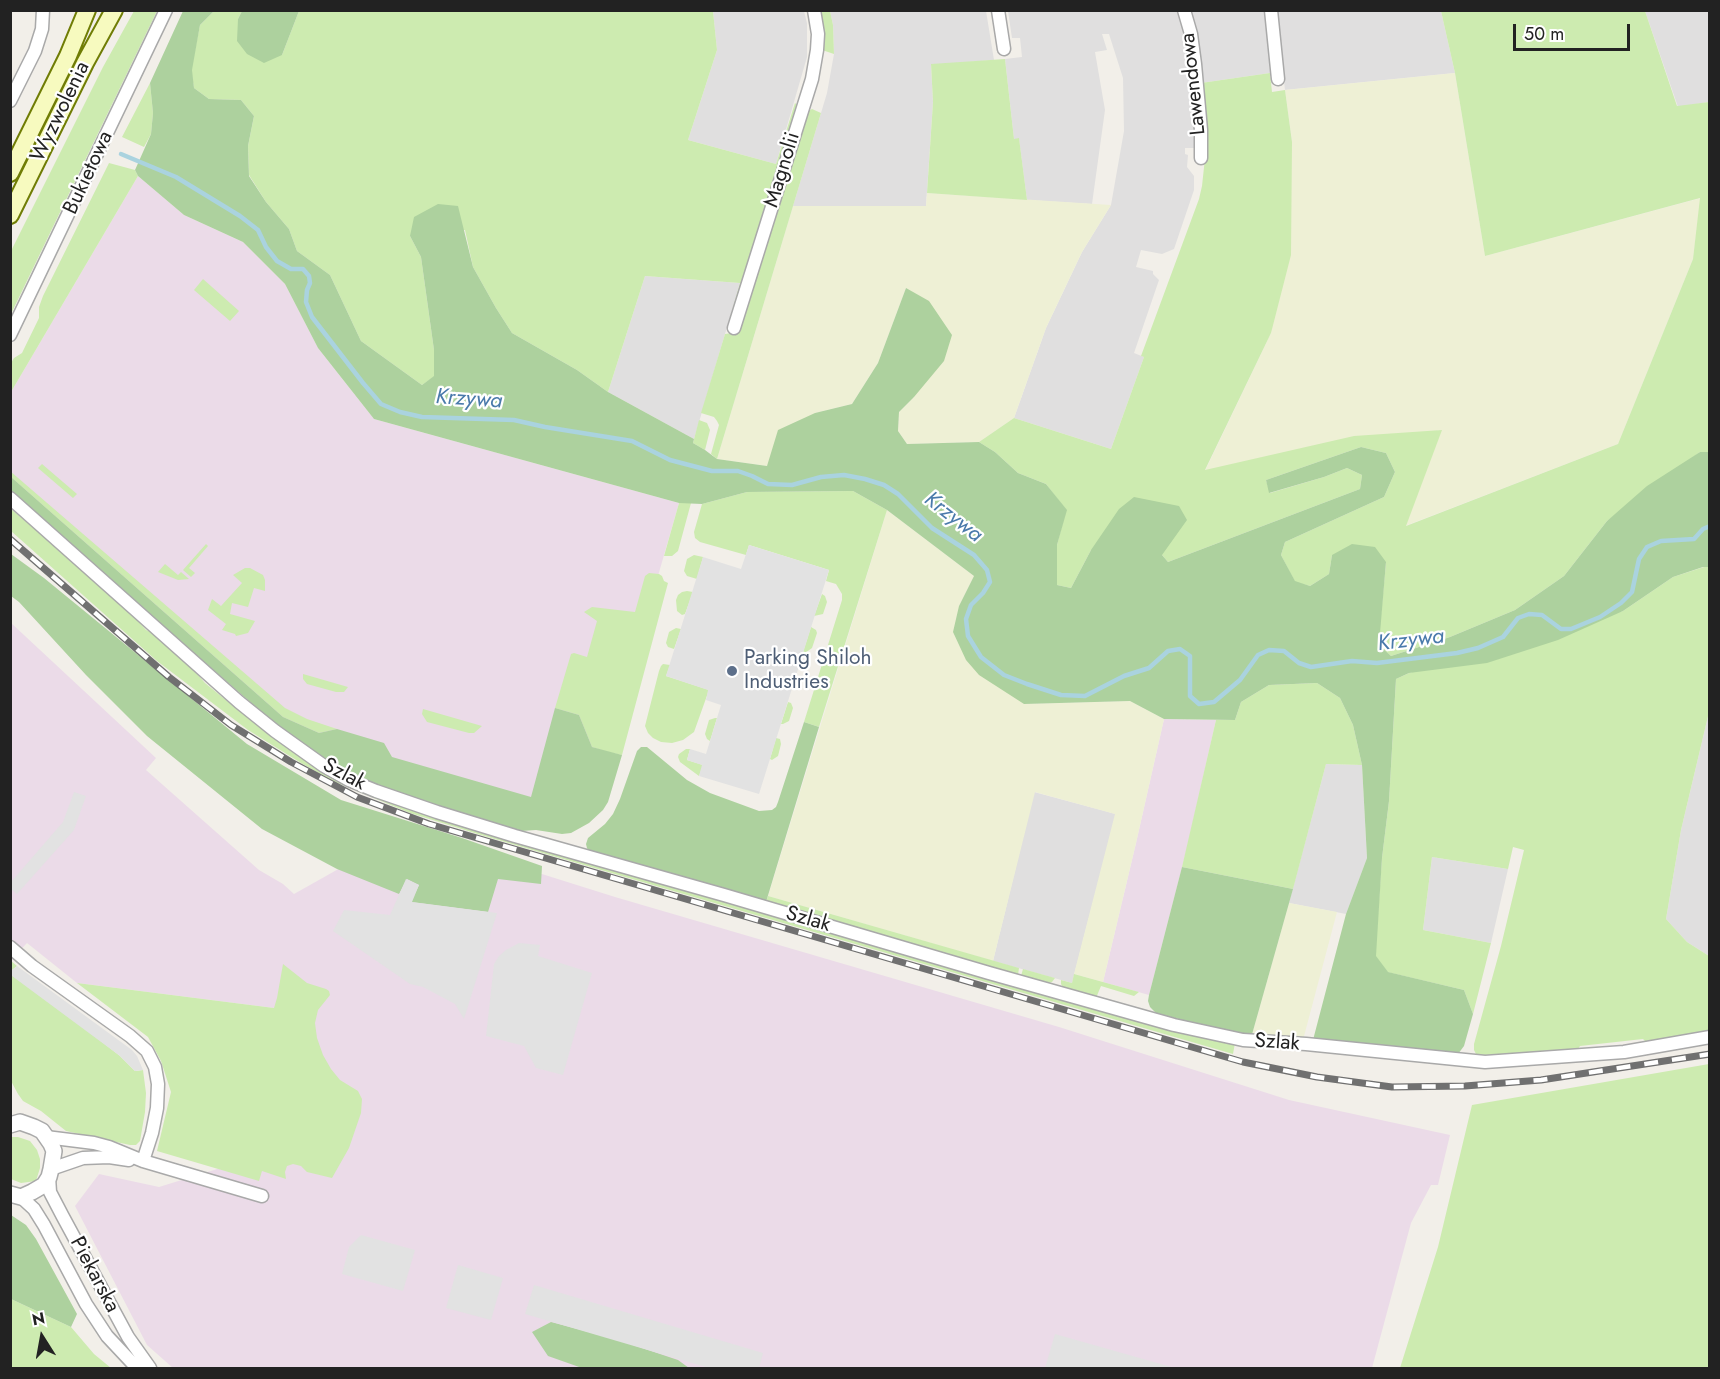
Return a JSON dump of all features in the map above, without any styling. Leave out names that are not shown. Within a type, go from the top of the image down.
[{"type":"main road","name":"Wyzwolenia","points":[[10,173],[68,56],[87,10]]},
{"type":"main road","name":"Wyzwolenia","points":[[10,214],[114,10]]},
{"type":"street","points":[[10,101],[35,51],[42,29],[43,10]]},
{"type":"street","name":"Bukietowa","points":[[10,335],[166,10]]},
{"type":"street","name":"Magnolii","points":[[734,328],[812,79],[818,34],[814,10]]},
{"type":"street","points":[[998,10],[1004,49]]},
{"type":"street","name":"Lawendowa","points":[[1185,10],[1195,64],[1202,130],[1201,158]]},
{"type":"street","points":[[1271,10],[1278,78]]},
{"type":"street","name":"Szlak","points":[[10,498],[239,702],[275,731],[324,766],[349,780],[437,812],[1174,1025],[1243,1040],[1485,1062],[1624,1052],[1710,1037]]},
{"type":"street","points":[[10,947],[32,966],[121,1029],[147,1051],[155,1067],[158,1084],[157,1108],[143,1161]]},
{"type":"street","points":[[14,1120],[42,1131],[54,1151],[50,1173],[44,1185],[32,1192],[16,1196]]},
{"type":"street","points":[[46,1137],[110,1147],[143,1161],[262,1196]]},
{"type":"street","points":[[50,1173],[83,1158],[109,1157],[143,1161]]},
{"type":"street","name":"Piekarska","points":[[50,1173],[50,1192],[128,1337],[150,1368]]},
{"type":"street","name":"Piekarska","points":[[16,1196],[34,1209],[86,1304],[107,1336],[137,1368]]},
{"type":"shaded area","points":[[713,11],[804,11],[807,23],[807,57],[776,164],[688,140],[717,50]]},
{"type":"shaded area","points":[[830,11],[986,11],[994,60],[931,65],[933,102],[926,206],[793,206],[827,93],[834,54]]},
{"type":"shaded area","points":[[1008,11],[1179,11],[1188,43],[1196,148],[1185,148],[1185,154],[1188,155],[1187,167],[1194,176],[1194,190],[1174,249],[1162,254],[1141,250],[1136,267],[1153,271],[1159,280],[1134,353],[1144,357],[1111,449],[1014,418],[1046,328],[1082,252],[1111,205],[1124,131],[1123,78],[1109,34],[1102,34],[1107,50],[1095,52],[1105,110],[1092,204],[1027,200],[1019,139],[1014,139],[1005,59],[1022,57],[1020,38],[1012,38]]},
{"type":"shaded area","points":[[1189,11],[1265,11],[1270,73],[1201,83]]},
{"type":"shaded area","points":[[1276,11],[1441,11],[1455,73],[1285,90]]},
{"type":"shaded area","points":[[1645,11],[1709,11],[1709,102],[1678,107]]},
{"type":"shaded area","points":[[138,176],[184,215],[243,242],[285,284],[318,348],[374,419],[679,503],[590,812],[571,827],[282,722],[11,482],[11,392]]},
{"type":"shaded area","points":[[645,276],[740,283],[694,439],[608,392]]},
{"type":"shaded area","name":"Parking Shiloh Industries","points":[[749,545],[829,570],[759,794],[699,776],[702,765],[687,760],[690,749],[706,754],[721,705],[706,700],[708,690],[666,676],[703,557],[741,569]]},
{"type":"shaded area","points":[[10,622],[156,758],[146,770],[259,870],[283,884],[294,894],[358,858],[491,858],[615,897],[1059,1027],[1289,1100],[1450,1135],[1438,1185],[1431,1185],[1411,1223],[1372,1368],[173,1368],[147,1345],[75,1206],[99,1174],[159,1187],[227,1166],[274,1008],[77,983],[27,943],[11,960]]},
{"type":"shaded area","points":[[1709,712],[1709,956],[1687,942],[1666,919],[1681,830]]},
{"type":"shaded area","points":[[1164,719],[1216,720],[1187,848],[1149,995],[1103,982]]},
{"type":"shaded area","points":[[1326,764],[1362,765],[1367,858],[1346,914],[1289,903]]},
{"type":"shaded area","points":[[74,792],[86,796],[74,830],[17,894],[11,889],[11,882],[63,822]]},
{"type":"shaded area","points":[[1034,792],[1116,814],[1072,983],[993,961]]},
{"type":"shaded area","points":[[1432,857],[1508,869],[1491,943],[1423,930]]},
{"type":"shaded area","points":[[406,879],[419,885],[412,902],[497,913],[464,1019],[455,1004],[423,987],[410,984],[333,931],[344,910],[390,915]]},
{"type":"shaded area","points":[[519,943],[540,945],[538,956],[592,973],[563,1075],[536,1068],[524,1046],[486,1036],[494,964],[506,950]]},
{"type":"shaded area","points":[[17,966],[132,1050],[143,1070],[135,1071],[120,1056],[12,976],[12,970]]},
{"type":"shaded area","points":[[361,1235],[415,1250],[403,1291],[342,1274],[349,1247]]},
{"type":"shaded area","points":[[458,1265],[503,1278],[491,1320],[446,1308]]},
{"type":"shaded area","points":[[534,1285],[763,1353],[759,1368],[709,1368],[525,1314]]},
{"type":"shaded area","points":[[1055,1334],[1175,1368],[1045,1368]]},
{"type":"green space","points":[[134,11],[157,11],[11,314],[11,251],[103,67]]},
{"type":"green space","points":[[183,11],[214,11],[200,25],[192,70],[194,88],[209,99],[241,100],[254,116],[248,146],[249,176],[266,202],[289,229],[297,251],[330,275],[361,341],[422,385],[434,376],[434,350],[421,257],[410,236],[414,217],[438,204],[458,206],[473,267],[512,333],[577,370],[608,392],[694,439],[693,443],[717,459],[767,466],[778,430],[815,413],[852,404],[878,363],[906,288],[929,301],[952,335],[944,361],[899,412],[898,431],[907,444],[979,442],[995,452],[1018,473],[1046,484],[1067,510],[1057,545],[1057,585],[1071,588],[1091,550],[1119,509],[1134,497],[1179,506],[1187,520],[1162,555],[1168,562],[1360,489],[1362,475],[1347,468],[1269,493],[1266,480],[1361,447],[1386,453],[1395,472],[1384,497],[1285,542],[1281,555],[1295,581],[1310,586],[1329,574],[1332,555],[1352,544],[1375,547],[1386,562],[1379,645],[1391,656],[1450,637],[1515,610],[1564,576],[1607,521],[1647,486],[1700,452],[1709,452],[1709,567],[1673,577],[1623,611],[1558,640],[1487,663],[1409,673],[1396,679],[1389,801],[1382,858],[1376,956],[1388,972],[1464,990],[1473,1014],[1464,1046],[1458,1054],[1313,1040],[1346,914],[1367,858],[1362,765],[1353,725],[1340,698],[1317,683],[1269,685],[1241,702],[1235,720],[1164,719],[1130,701],[1024,704],[979,675],[966,660],[953,632],[959,606],[974,576],[887,510],[853,491],[747,492],[702,504],[679,503],[374,419],[318,348],[285,284],[243,242],[184,215],[138,176],[135,170],[151,134],[153,113],[150,83]]},
{"type":"green space","points":[[214,11],[242,11],[238,19],[282,55],[299,11],[713,11],[717,50],[688,140],[776,164],[795,103],[798,106],[732,323],[728,325],[740,283],[645,276],[608,392],[577,370],[512,333],[473,267],[465,230],[410,236],[421,257],[434,350],[435,376],[422,385],[361,341],[330,275],[297,251],[289,229],[266,202],[249,175],[248,146],[254,116],[241,100],[209,99],[194,88],[191,70],[200,25]]},
{"type":"green space","points":[[242,11],[299,11],[282,55],[264,63],[247,54],[237,41],[238,19]]},
{"type":"green space","points":[[818,11],[830,11],[834,54],[822,50]]},
{"type":"green space","points":[[1441,11],[1645,11],[1677,106],[1709,102],[1709,452],[1700,452],[1607,521],[1564,576],[1515,610],[1450,637],[1391,656],[1378,645],[1386,563],[1332,555],[1329,574],[1310,586],[1295,582],[1281,555],[1285,542],[1384,497],[1395,472],[1386,453],[1361,447],[1266,480],[1270,493],[1347,468],[1362,475],[1360,489],[1168,562],[1162,555],[1091,550],[1071,588],[1057,585],[1057,545],[1066,510],[1046,484],[1018,473],[995,452],[979,442],[1014,418],[1111,449],[1144,357],[1141,356],[1199,199],[1205,158],[1201,83],[1270,73],[1272,92],[1285,90],[1292,142],[1291,255],[1271,333],[1205,470],[1354,436],[1442,430],[1406,526],[1618,444],[1693,259],[1700,198],[1485,256],[1455,73]]},
{"type":"green space","points":[[1005,59],[1014,139],[1019,138],[1027,200],[927,193],[933,102],[931,64]]},
{"type":"green space","points":[[1455,73],[1485,256],[1701,198],[1693,259],[1618,444],[1405,526],[1441,430],[1205,471],[1271,333],[1292,142],[1285,90]]},
{"type":"green space","points":[[150,83],[153,113],[151,134],[144,147],[122,137]]},
{"type":"green space","points":[[812,109],[821,113],[717,459],[711,454],[719,425],[714,417],[701,413],[725,334],[739,332],[788,166],[807,112]]},
{"type":"green space","points":[[109,163],[135,170],[138,176],[11,392],[11,363],[22,353],[39,318],[39,307],[43,296]]},
{"type":"green space","points":[[927,193],[1111,205],[1082,252],[1046,328],[1014,418],[979,442],[907,444],[898,431],[899,412],[914,397],[906,288],[878,363],[852,404],[815,413],[767,466],[717,459],[793,206],[926,206]]},
{"type":"green space","points":[[203,279],[239,311],[230,321],[194,290]]},
{"type":"green space","points":[[699,420],[707,423],[710,430],[705,450],[693,443]]},
{"type":"green space","points":[[42,464],[77,494],[73,498],[38,468]]},
{"type":"green space","points":[[10,471],[285,708],[307,719],[337,729],[319,733],[283,717],[11,477]]},
{"type":"green space","points":[[11,477],[283,717],[319,733],[337,729],[384,743],[392,757],[531,797],[555,708],[579,715],[592,747],[622,755],[608,802],[589,823],[571,833],[521,831],[384,789],[336,767],[303,746],[273,722],[60,536],[11,491]]},
{"type":"green space","points":[[853,491],[887,510],[819,727],[804,722],[842,600],[842,594],[836,584],[826,581],[829,570],[749,545],[746,555],[700,542],[695,538],[694,532],[702,504],[747,492]]},
{"type":"green space","points":[[679,503],[691,503],[678,551],[672,556],[664,556]]},
{"type":"green space","points":[[10,508],[133,613],[146,630],[154,633],[185,660],[205,683],[232,705],[311,765],[377,798],[413,811],[830,931],[908,956],[1162,1026],[1235,1043],[1233,1054],[481,835],[410,813],[335,782],[248,730],[157,661],[11,531]]},
{"type":"green space","points":[[887,510],[974,576],[959,606],[1024,704],[1130,701],[1164,719],[1103,982],[1074,974],[1115,814],[1035,792],[993,961],[768,896]]},
{"type":"green space","points":[[206,544],[208,546],[189,568],[195,573],[191,577],[183,570]]},
{"type":"green space","points":[[11,554],[44,578],[247,744],[341,800],[542,866],[541,884],[498,879],[488,912],[411,902],[419,885],[407,879],[399,894],[337,869],[262,829],[147,736],[11,596]]},
{"type":"green space","points":[[694,555],[703,557],[697,579],[687,576],[684,571],[687,559]]},
{"type":"green space","points":[[165,564],[178,575],[181,572],[189,579],[178,580],[158,572]]},
{"type":"green space","points":[[1709,567],[1709,712],[1681,830],[1666,919],[1687,942],[1709,956],[1709,1031],[1646,1042],[1643,1039],[1580,1046],[1578,1049],[1523,1056],[1482,1057],[1476,1054],[1474,1044],[1524,850],[1513,847],[1508,869],[1432,857],[1423,930],[1491,943],[1473,1014],[1464,990],[1387,972],[1375,956],[1382,858],[1389,801],[1396,679],[1409,673],[1623,611],[1673,577]]},
{"type":"green space","points":[[245,568],[250,568],[263,575],[265,591],[254,588],[248,607],[232,603],[230,614],[255,621],[248,633],[236,636],[222,630],[226,624],[208,610],[212,599],[221,606],[242,583],[233,575]]},
{"type":"green space","points":[[649,573],[659,574],[668,583],[622,755],[592,747],[579,715],[555,708],[571,654],[587,657],[597,621],[584,612],[592,607],[635,612],[645,576]]},
{"type":"green space","points":[[687,591],[693,592],[685,614],[682,615],[677,611],[676,600],[678,595]]},
{"type":"green space","points":[[822,594],[827,602],[823,614],[814,616]]},
{"type":"green space","points":[[811,627],[817,633],[812,648],[805,653],[803,652]]},
{"type":"green space","points":[[676,628],[681,629],[674,649],[668,647],[666,643],[669,632]]},
{"type":"green space","points":[[663,664],[670,665],[666,676],[709,690],[694,732],[683,740],[672,743],[661,742],[653,738],[645,726],[659,671]]},
{"type":"green space","points":[[303,674],[348,687],[344,692],[336,692],[307,684],[303,679]]},
{"type":"green space","points":[[1317,683],[1340,698],[1353,725],[1362,765],[1326,764],[1293,889],[1182,867],[1216,720],[1235,720],[1241,702],[1269,685]]},
{"type":"green space","points":[[788,702],[793,708],[789,721],[781,724]]},
{"type":"green space","points":[[423,709],[482,726],[474,733],[469,733],[427,722],[422,714]]},
{"type":"green space","points":[[717,718],[710,741],[705,734],[709,720]]},
{"type":"green space","points":[[804,722],[819,727],[766,902],[589,852],[586,844],[588,838],[613,814],[637,751],[641,747],[647,747],[687,780],[710,793],[759,811],[772,810],[778,802]]},
{"type":"green space","points":[[776,738],[780,739],[781,744],[778,756],[772,760],[770,759]]},
{"type":"green space","points":[[690,749],[687,760],[703,765],[699,776],[680,762],[679,754]]},
{"type":"green space","points":[[1182,867],[1293,889],[1251,1038],[1156,1013],[1150,1007],[1149,995]]},
{"type":"green space","points":[[768,896],[1019,968],[1018,975],[766,902]]},
{"type":"green space","points":[[1289,903],[1337,912],[1303,1040],[1251,1038]]},
{"type":"green space","points":[[10,960],[17,966],[12,970],[120,1056],[135,1071],[143,1070],[146,1093],[145,1112],[140,1141],[136,1145],[66,1131],[41,1111],[23,1101],[18,1094],[11,1081]]},
{"type":"green space","points":[[283,964],[307,983],[329,991],[330,995],[318,1010],[315,1023],[317,1038],[331,1069],[340,1080],[358,1091],[362,1099],[361,1113],[349,1148],[332,1178],[307,1172],[301,1166],[293,1164],[287,1166],[286,1179],[262,1171],[259,1181],[157,1151],[171,1092],[161,1061],[148,1037],[77,983],[274,1008]]},
{"type":"green space","points":[[1023,969],[1055,978],[1048,983],[1021,976]]},
{"type":"green space","points":[[1074,974],[1139,992],[1134,996],[1101,986],[1096,998],[1064,989],[1061,980],[1072,983]]},
{"type":"green space","points":[[1709,1064],[1709,1368],[1400,1368],[1438,1247],[1472,1105]]},
{"type":"green space","points":[[11,1137],[30,1141],[37,1150],[40,1168],[36,1181],[21,1183],[11,1179]]},
{"type":"green space","points":[[11,1215],[26,1225],[36,1239],[77,1314],[71,1327],[11,1299]]},
{"type":"green space","points":[[11,1299],[71,1327],[94,1354],[111,1368],[11,1368]]},
{"type":"green space","points":[[551,1322],[615,1339],[678,1360],[689,1368],[582,1368],[548,1356],[532,1332]]},
{"type":"waterway","name":"Krzywa","points":[[121,154],[176,177],[240,216],[258,230],[266,247],[277,261],[291,269],[303,269],[309,276],[306,302],[312,317],[381,404],[400,412],[422,417],[514,420],[632,441],[670,460],[712,471],[738,471],[768,484],[792,485],[821,477],[844,475],[884,485],[898,494],[932,528],[974,555],[987,570],[990,582],[971,605],[966,619],[968,636],[981,657],[1004,675],[1061,695],[1085,696],[1124,676],[1149,668],[1168,651],[1180,649],[1190,656],[1190,696],[1199,704],[1214,702],[1240,680],[1258,655],[1269,650],[1284,651],[1299,663],[1311,667],[1352,661],[1377,663],[1457,653],[1478,648],[1503,637],[1518,618],[1529,614],[1542,615],[1561,629],[1571,629],[1600,617],[1621,603],[1632,592],[1639,559],[1647,547],[1661,541],[1694,539],[1703,529],[1710,526]]},
{"type":"railway","points":[[10,539],[169,677],[231,725],[291,762],[357,797],[429,824],[1243,1062],[1317,1077],[1392,1087],[1465,1086],[1541,1080],[1710,1054]]},
{"type":"place","name":"Parking Shiloh Industries","points":[[732,671]]}]
